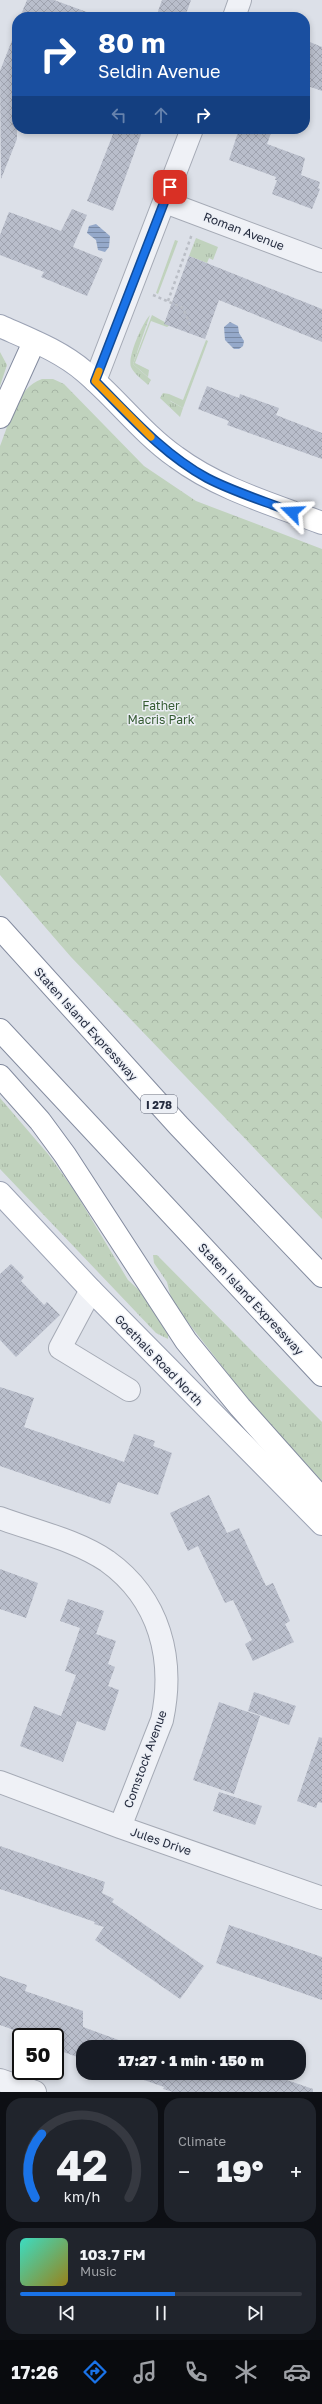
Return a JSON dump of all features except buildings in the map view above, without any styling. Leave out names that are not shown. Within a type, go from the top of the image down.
[{"type":"main road","points":[[0,326],[70,361],[95,381],[158,444],[190,467],[227,487],[322,523]]},
{"type":"main road","points":[[0,417],[34,342]]},
{"type":"main road","name":"Staten Island Expressway","points":[[0,928],[173,1120],[322,1276]]},
{"type":"main road","name":"Staten Island Expressway","points":[[0,1030],[322,1375]]},
{"type":"main road","points":[[0,1076],[40,1121],[65,1155],[186,1341],[240,1407],[322,1499]]},
{"type":"main road","name":"Goethals Road North","points":[[0,1193],[91,1290],[322,1524]]},
{"type":"street","points":[[236,12],[240,0]]},
{"type":"street","points":[[95,381],[190,134]]},
{"type":"street","name":"Roman Avenue","points":[[165,202],[322,261]]},
{"type":"street","points":[[91,1290],[60,1348],[129,1390]]},
{"type":"street","name":"Comstock Avenue","points":[[0,1518],[83,1548],[106,1561],[128,1580],[146,1603],[157,1624],[165,1653],[168,1676],[166,1702],[162,1720],[120,1827]]},
{"type":"street","name":"Jules Drive","points":[[0,1782],[120,1827],[322,1898]]},
{"type":"street","points":[[0,2080],[36,2092]]},
{"type":"path","points":[[168,301],[192,234]]},
{"type":"path","points":[[153,295],[183,308],[191,327]]},
{"type":"green space","points":[[196,238],[218,247],[213,260],[209,258],[207,263],[189,256]]},
{"type":"green space","points":[[175,240],[178,241],[158,294],[156,293]]},
{"type":"green space","points":[[150,315],[133,364],[151,380],[148,385],[134,372],[130,362],[136,340]]},
{"type":"green space","points":[[152,315],[170,325],[167,327],[151,321],[135,363],[149,370],[148,377],[133,364]]},
{"type":"green space","points":[[206,340],[208,341],[183,408],[169,400],[169,394],[183,400]]},
{"type":"green space","points":[[0,352],[7,365],[0,386]]},
{"type":"green space","name":"Father Macris Park","points":[[42,379],[53,379],[64,384],[144,466],[196,501],[322,549],[322,1219],[71,957],[0,875],[0,446],[20,398],[33,383]]},
{"type":"green space","points":[[163,393],[169,394],[170,401],[183,408],[180,417],[160,398]]},
{"type":"green space","points":[[0,1098],[48,1154],[74,1190],[128,1280],[141,1292],[168,1335],[168,1339],[156,1333],[0,1169]]},
{"type":"green space","points":[[153,1255],[157,1255],[322,1422],[322,1486],[268,1425],[172,1302],[167,1282],[154,1263]]},
{"type":"water","points":[[96,224],[110,236],[109,247],[105,252],[98,250],[96,240],[87,233],[89,226]]},
{"type":"water","points":[[230,322],[238,326],[239,333],[244,341],[243,346],[239,349],[234,349],[225,340],[224,327]]},
{"type":"slow traffic","points":[[99,371],[95,381],[151,437]]},
{"type":"route","points":[[170,187],[95,381],[158,444],[190,467],[227,487],[292,512]]}]
